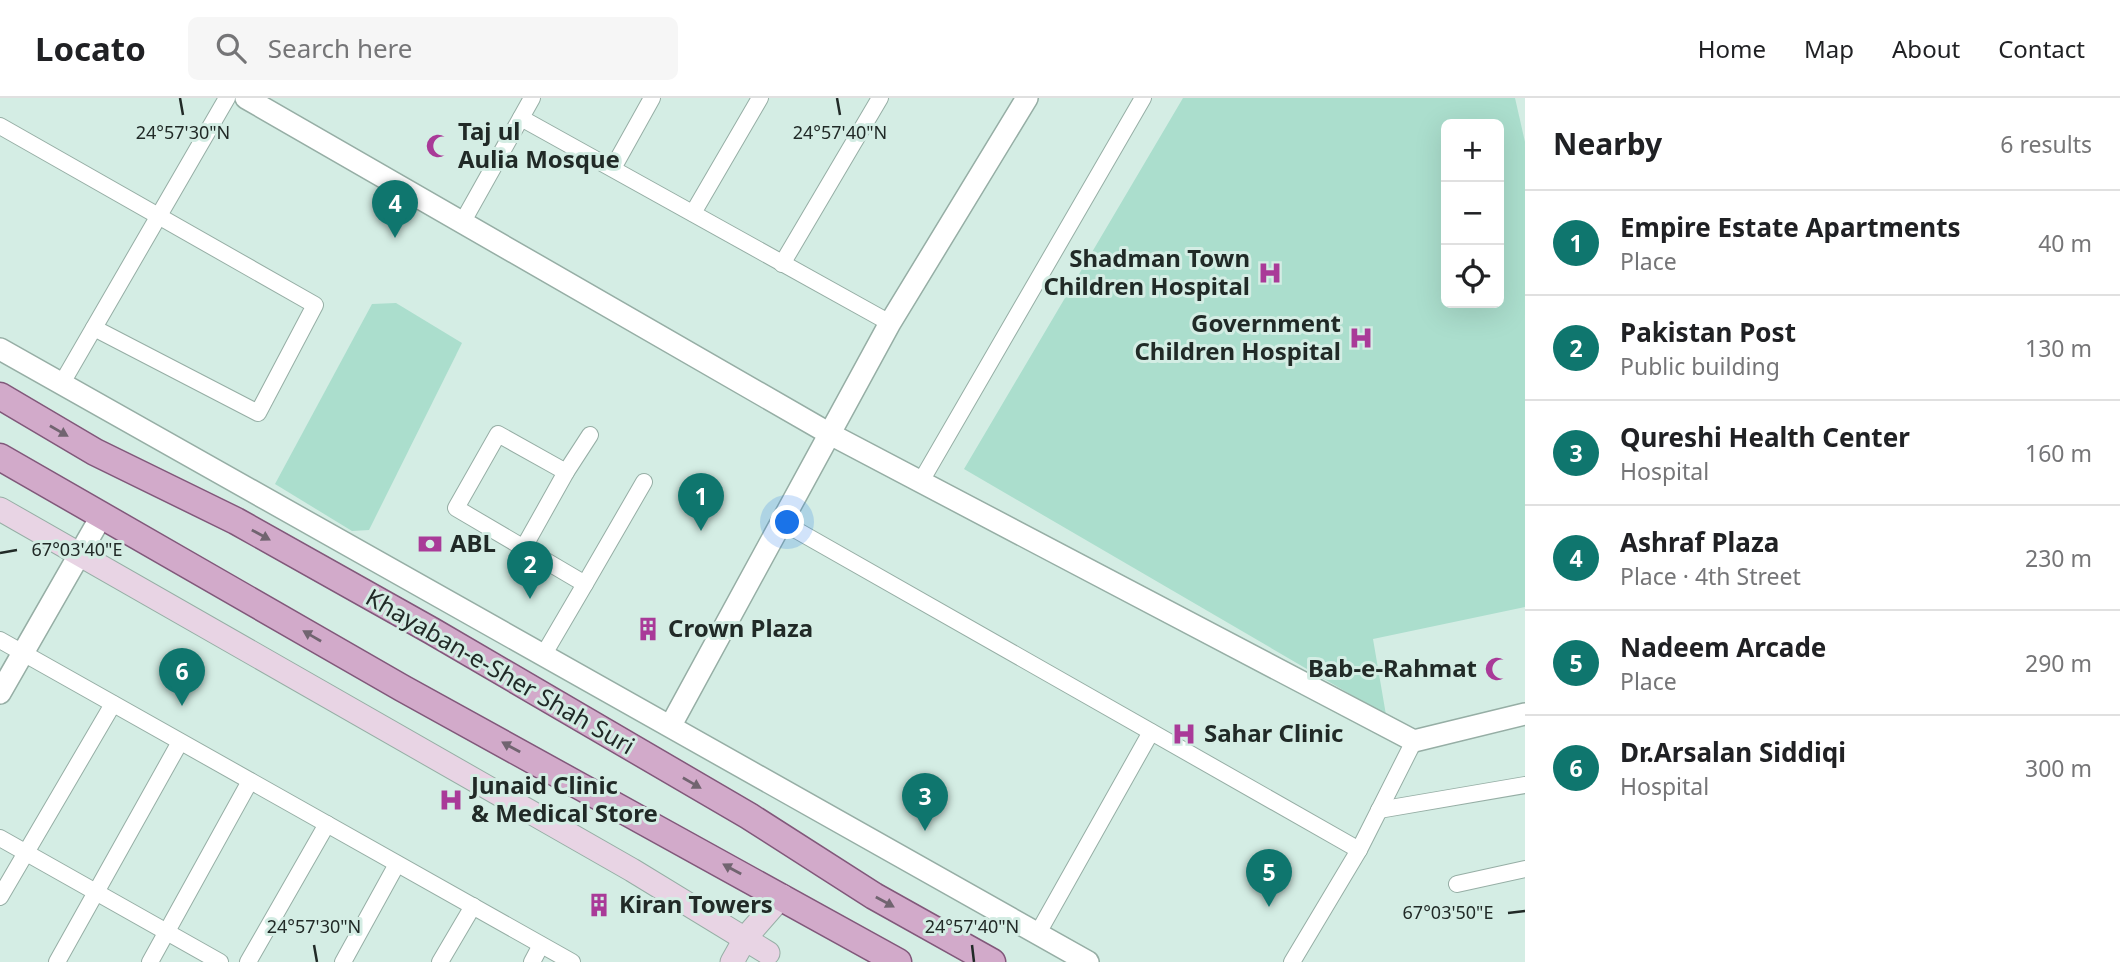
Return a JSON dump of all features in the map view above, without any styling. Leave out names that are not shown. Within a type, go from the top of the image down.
[{"type":"main road","name":"Khayaban-e-Sher Shah Suri","points":[[0,396],[95,452],[236,521],[432,631],[749,816],[874,896],[992,962]]},
{"type":"main road","points":[[0,457],[402,688],[898,962]]},
{"type":"main road","points":[[0,509],[746,937],[766,957]]},
{"type":"main road","points":[[732,962],[746,937],[782,896]]},
{"type":"main road","points":[[766,957],[782,896]]},
{"type":"street","points":[[62,383],[227,98]]},
{"type":"street","points":[[246,98],[830,434],[1414,741],[1525,714]]},
{"type":"street","points":[[462,223],[532,98]]},
{"type":"street","points":[[613,168],[652,98]]},
{"type":"street","points":[[693,214],[760,98]]},
{"type":"street","points":[[782,264],[880,98]]},
{"type":"street","points":[[671,725],[890,323],[1027,98]]},
{"type":"street","points":[[920,483],[1143,98]]},
{"type":"street","points":[[521,118],[890,323]]},
{"type":"street","points":[[0,126],[316,305],[258,413],[94,328]]},
{"type":"street","points":[[0,349],[1088,962]]},
{"type":"street","points":[[566,472],[498,434],[456,508],[585,584]]},
{"type":"street","points":[[524,547],[590,435]]},
{"type":"street","points":[[544,654],[644,482]]},
{"type":"street","points":[[0,693],[102,515]]},
{"type":"street","points":[[782,522],[1359,850]]},
{"type":"street","points":[[0,640],[572,962]]},
{"type":"street","points":[[0,897],[113,704]]},
{"type":"street","points":[[1038,933],[1150,733]]},
{"type":"street","points":[[1292,962],[1359,850],[1414,741]]},
{"type":"street","points":[[57,962],[180,742]]},
{"type":"street","points":[[150,962],[250,781]]},
{"type":"street","points":[[1379,810],[1525,785]]},
{"type":"street","points":[[248,962],[327,824]]},
{"type":"street","points":[[0,838],[220,962]]},
{"type":"street","points":[[343,962],[397,863]]},
{"type":"street","points":[[1457,884],[1525,869]]},
{"type":"street","points":[[440,962],[473,906]]},
{"type":"street","points":[[532,962],[541,945]]},
{"type":"green space","points":[[1183,98],[1515,98],[1525,142],[1525,607],[1373,639],[1386,715],[964,469]]},
{"type":"green space","points":[[396,303],[462,343],[369,530],[352,531],[275,484],[372,304]]},
{"type":"place","name":"Taj ul Aulia Mosque","points":[[438,146]]},
{"type":"place","name":"Ashraf Plaza","points":[[395,238]]},
{"type":"place","name":"Shadman Town Children Hospital","points":[[1270,273]]},
{"type":"place","name":"Government Children Hospital","points":[[1361,338]]},
{"type":"place","name":"Empire Estate Apartments","points":[[701,531]]},
{"type":"place","name":"ABL","points":[[430,544]]},
{"type":"place","name":"Pakistan Post","points":[[530,599]]},
{"type":"place","name":"Crown Plaza","points":[[648,629]]},
{"type":"place","name":"Bab-e-Rahmat","points":[[1497,669]]},
{"type":"place","name":"Dr.Arsalan Siddiqi","points":[[182,706]]},
{"type":"place","name":"Sahar Clinic","points":[[1184,734]]},
{"type":"place","name":"Junaid Clinic & Medical Store","points":[[451,800]]},
{"type":"place","name":"Qureshi Health Center","points":[[925,831]]},
{"type":"place","name":"Kiran Towers","points":[[599,905]]},
{"type":"place","name":"Nadeem Arcade","points":[[1269,907]]}]
